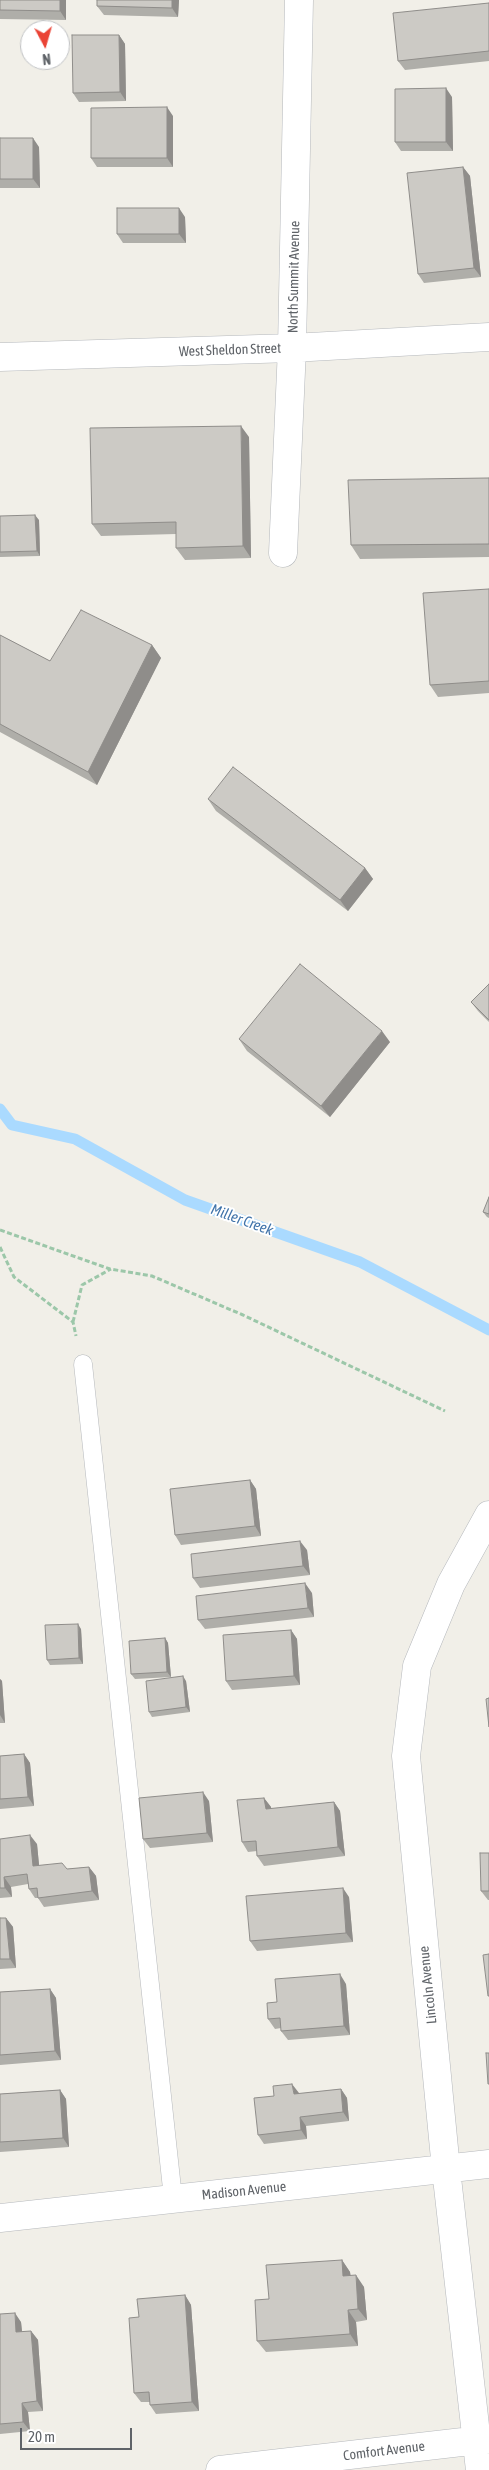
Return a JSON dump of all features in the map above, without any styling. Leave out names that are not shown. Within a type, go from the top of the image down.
[{"type":"street","name":"North Summit Avenue","points":[[283,553],[292,348],[299,0]]},
{"type":"street","name":"West Sheldon Street","points":[[0,357],[292,348],[489,337]]},
{"type":"street","name":"Lincoln Avenue","points":[[480,2470],[483,2440],[446,2169],[406,1756],[417,1666],[451,1584],[489,1515]]},
{"type":"street","name":"Madison Avenue","points":[[0,2218],[489,2164]]},
{"type":"street","name":"Comfort Avenue","points":[[220,2470],[483,2440]]},
{"type":"lane","points":[[83,1364],[173,2198]]},
{"type":"path","points":[[0,1230],[110,1269],[152,1276],[244,1315],[445,1411]]},
{"type":"path","points":[[0,1247],[14,1277],[73,1322]]},
{"type":"path","points":[[83,1364],[73,1322],[82,1285],[110,1269]]},
{"type":"building","points":[[0,0],[60,0],[60,11],[0,10]]},
{"type":"building","points":[[97,0],[172,0],[172,8],[97,6]]},
{"type":"building","points":[[489,3],[489,51],[398,61],[393,13]]},
{"type":"building","points":[[72,35],[119,35],[120,92],[73,93]]},
{"type":"building","points":[[446,88],[446,142],[395,142],[395,89]]},
{"type":"building","points":[[167,107],[167,158],[91,158],[91,108]]},
{"type":"building","points":[[0,138],[33,138],[33,179],[0,179]]},
{"type":"building","points":[[463,167],[474,268],[418,274],[407,173]]},
{"type":"building","points":[[117,208],[179,208],[179,234],[117,234]]},
{"type":"building","points":[[241,426],[243,546],[176,548],[176,522],[92,524],[90,428]]},
{"type":"building","points":[[489,478],[489,544],[351,545],[348,480]]},
{"type":"building","points":[[35,515],[37,551],[0,552],[0,516]]},
{"type":"building","points":[[489,589],[489,681],[430,685],[423,593]]},
{"type":"building","points":[[81,610],[152,645],[88,772],[0,724],[0,635],[50,661]]},
{"type":"building","points":[[233,767],[365,868],[340,900],[208,799]]},
{"type":"building","points":[[300,964],[382,1031],[321,1106],[239,1039]]},
{"type":"building","points":[[489,984],[489,1020],[471,1002]]},
{"type":"building","points":[[489,1197],[489,1214],[483,1212]]},
{"type":"building","points":[[250,1480],[255,1526],[175,1535],[170,1489]]},
{"type":"building","points":[[300,1541],[303,1566],[193,1578],[191,1554]]},
{"type":"building","points":[[305,1583],[308,1608],[198,1620],[196,1596]]},
{"type":"building","points":[[78,1624],[79,1658],[47,1660],[45,1625]]},
{"type":"building","points":[[291,1630],[294,1676],[226,1681],[223,1635]]},
{"type":"building","points":[[165,1638],[167,1672],[131,1674],[129,1641]]},
{"type":"building","points":[[183,1676],[186,1707],[149,1712],[146,1681]]},
{"type":"building","points":[[489,1698],[489,1727],[486,1699]]},
{"type":"building","points":[[24,1754],[28,1797],[0,1799],[0,1756]]},
{"type":"building","points":[[203,1792],[207,1833],[143,1839],[139,1798]]},
{"type":"building","points":[[264,1798],[266,1809],[334,1802],[338,1847],[257,1856],[256,1841],[242,1842],[237,1800]]},
{"type":"building","points":[[30,1835],[33,1866],[62,1863],[67,1869],[89,1867],[92,1891],[38,1898],[37,1888],[29,1889],[27,1874],[4,1877],[5,1888],[0,1888],[0,1839]]},
{"type":"building","points":[[480,1853],[489,1853],[489,1891],[481,1891]]},
{"type":"building","points":[[343,1888],[346,1933],[250,1941],[246,1896]]},
{"type":"building","points":[[0,1918],[6,1918],[10,1959],[0,1959]]},
{"type":"building","points":[[489,1954],[489,1996],[488,1996],[483,1955]]},
{"type":"building","points":[[340,1974],[344,2026],[281,2031],[280,2018],[268,2019],[267,2003],[277,2002],[275,1979]]},
{"type":"building","points":[[50,1989],[55,2051],[0,2055],[0,1992]]},
{"type":"building","points":[[486,2053],[489,2053],[489,2084],[488,2084]]},
{"type":"building","points":[[292,2084],[294,2094],[341,2089],[343,2112],[300,2117],[301,2130],[258,2135],[254,2098],[274,2096],[273,2086]]},
{"type":"building","points":[[60,2090],[63,2138],[0,2142],[0,2094]]},
{"type":"building","points":[[342,2260],[343,2276],[356,2275],[358,2309],[348,2310],[350,2334],[257,2341],[255,2300],[269,2299],[266,2265]]},
{"type":"building","points":[[185,2295],[192,2402],[150,2405],[149,2392],[134,2393],[129,2318],[139,2317],[137,2299]]},
{"type":"building","points":[[15,2313],[16,2332],[31,2331],[37,2401],[22,2403],[23,2422],[0,2424],[0,2314]]},
{"type":"waterway","name":"Miller Creek","points":[[0,1109],[12,1125],[75,1139],[185,1200],[360,1262],[489,1330]]}]
